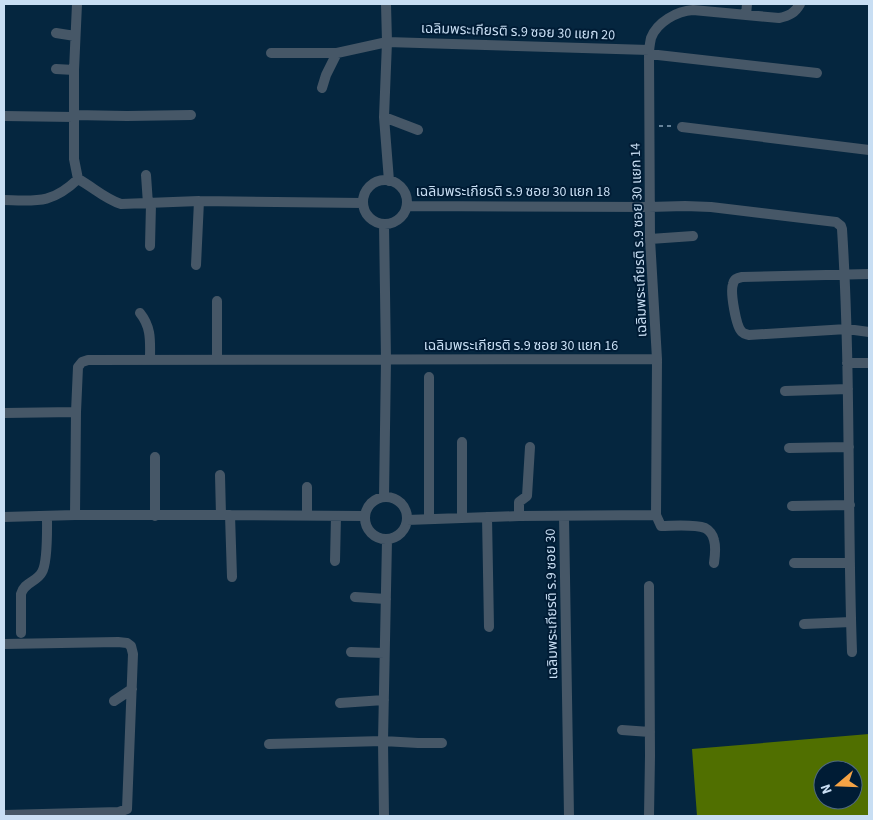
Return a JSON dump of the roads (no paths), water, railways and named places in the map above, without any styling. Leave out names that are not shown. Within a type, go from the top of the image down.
[{"type":"street","points":[[77,4],[74,70],[74,159],[78,179],[112,202],[121,204],[199,201],[363,203]]},
{"type":"street","points":[[386,4],[387,42],[384,117],[389,181]]},
{"type":"street","points":[[746,15],[747,4]]},
{"type":"street","name":"เฉลิมพระเกียรติ ร.9 ซอย 30 แยก 14","points":[[656,515],[657,359],[649,207],[649,52],[651,39],[654,32],[663,23],[684,11],[692,10],[779,18],[793,13],[800,4]]},
{"type":"street","points":[[56,33],[75,36]]},
{"type":"street","name":"เฉลิมพระเกียรติ ร.9 ซอย 30 แยก 20","points":[[271,53],[337,53],[387,42],[649,52],[816,73]]},
{"type":"street","points":[[322,88],[337,53]]},
{"type":"street","points":[[56,69],[74,70]]},
{"type":"street","points":[[4,116],[190,114]]},
{"type":"street","points":[[384,117],[418,130]]},
{"type":"street","points":[[682,126],[869,150]]},
{"type":"street","points":[[146,175],[150,204],[150,246]]},
{"type":"street","points":[[4,200],[37,201],[47,199],[60,194],[78,179]]},
{"type":"street","points":[[378,181],[389,181],[399,185],[407,198],[405,212],[396,222],[390,224],[377,223],[372,220],[367,215],[363,203],[367,190],[378,181]]},
{"type":"street","points":[[196,265],[199,201]]},
{"type":"street","name":"เฉลิมพระเกียรติ ร.9 ซอย 30 แยก 18","points":[[407,206],[711,207],[836,222],[841,226],[845,275],[848,389],[852,652]]},
{"type":"street","points":[[384,224],[386,360],[384,497]]},
{"type":"street","points":[[650,239],[693,236]]},
{"type":"street","points":[[869,274],[742,277],[736,279],[732,289],[737,324],[743,334],[846,329],[869,332]]},
{"type":"street","points":[[217,301],[217,360]]},
{"type":"street","points":[[140,313],[148,323],[150,332],[150,360]]},
{"type":"street","name":"เฉลิมพระเกียรติ ร.9 ซอย 30 แยก 16","points":[[76,412],[78,367],[82,362],[88,360],[657,359]]},
{"type":"street","points":[[847,363],[869,363]]},
{"type":"street","points":[[429,377],[430,519]]},
{"type":"street","points":[[784,391],[848,389]]},
{"type":"street","points":[[4,413],[76,412],[75,515]]},
{"type":"street","points":[[462,442],[462,517]]},
{"type":"street","points":[[789,448],[849,447]]},
{"type":"street","points":[[520,516],[519,502],[527,496],[530,448]]},
{"type":"street","points":[[155,457],[155,516]]},
{"type":"street","points":[[220,476],[232,577]]},
{"type":"street","points":[[307,487],[307,515]]},
{"type":"street","points":[[390,497],[401,503],[405,508],[408,520],[401,534],[386,540],[379,539],[368,530],[365,516],[368,507],[374,500],[390,497]]},
{"type":"street","points":[[792,506],[850,505]]},
{"type":"street","points":[[4,517],[75,515],[365,516]]},
{"type":"street","points":[[564,516],[656,515],[662,526],[705,528],[714,538],[716,549],[714,563]]},
{"type":"street","points":[[21,633],[22,589],[42,574],[45,566],[47,516]]},
{"type":"street","points":[[335,560],[336,516]]},
{"type":"street","name":"เฉลิมพระเกียรติ ร.9 ซอย 30","points":[[408,520],[462,517],[564,516],[569,816]]},
{"type":"street","points":[[487,517],[489,626]]},
{"type":"street","points":[[384,816],[383,741],[386,540]]},
{"type":"street","points":[[794,563],[850,564]]},
{"type":"street","points":[[649,586],[649,816]]},
{"type":"street","points":[[355,597],[386,599]]},
{"type":"street","points":[[804,624],[851,622]]},
{"type":"street","points":[[4,644],[118,642],[127,643],[131,646],[133,654],[127,809],[122,814],[4,815]]},
{"type":"street","points":[[351,652],[384,653]]},
{"type":"street","points":[[114,701],[132,689]]},
{"type":"street","points":[[340,703],[384,700]]},
{"type":"street","points":[[622,730],[650,732]]},
{"type":"street","points":[[269,744],[383,741],[442,743]]}]
